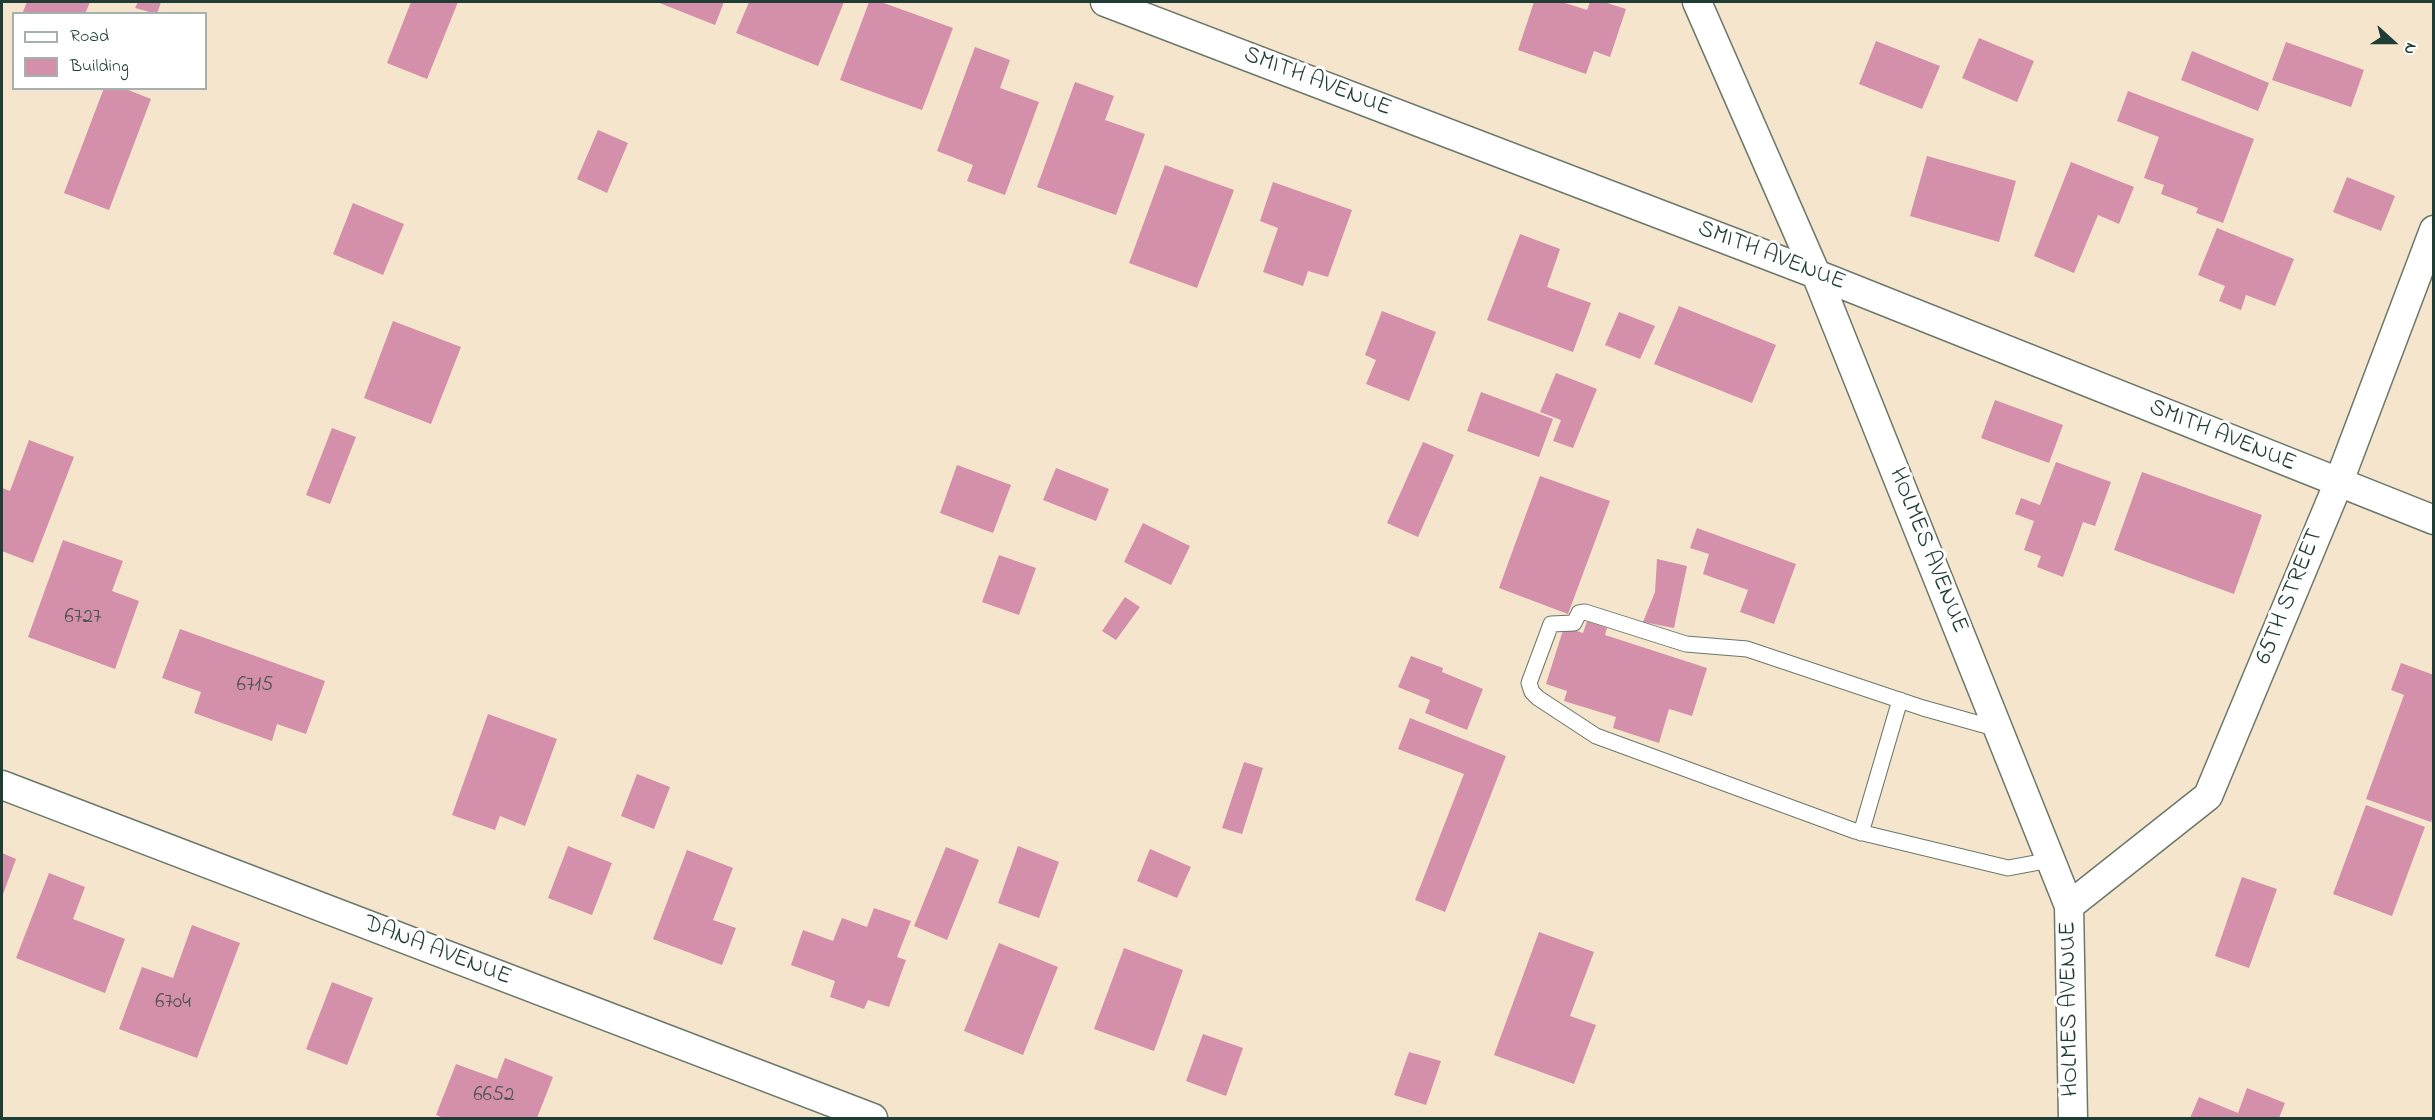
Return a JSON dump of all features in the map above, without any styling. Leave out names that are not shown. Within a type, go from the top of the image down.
[{"type":"street","name":"SMITH AVENUE","points":[[1105,2],[1816,274],[2433,520]]},
{"type":"street","name":"HOLMES AVENUE","points":[[1697,2],[1816,274],[2069,906],[2073,1119]]},
{"type":"street","name":"65TH STREET","points":[[2069,906],[2208,796],[2338,484],[2433,230]]},
{"type":"street","name":"DANA AVENUE","points":[[2,785],[873,1119]]},
{"type":"lane","points":[[1998,729],[1747,650],[1686,644],[1585,612],[1579,613],[1574,623],[1551,624],[1529,683],[1532,692],[1539,699],[1596,736],[1861,833],[2008,868],[2050,860]]},
{"type":"lane","points":[[1861,833],[1900,700]]},
{"type":"building","points":[[27,2],[90,2],[86,12],[23,12]]},
{"type":"building","points":[[138,2],[161,2],[158,12],[135,8]]},
{"type":"building","points":[[411,2],[458,2],[427,79],[387,63]]},
{"type":"building","points":[[657,2],[724,2],[715,25]]},
{"type":"building","points":[[749,2],[844,2],[818,66],[736,33]]},
{"type":"building","points":[[869,2],[881,2],[953,28],[922,110],[840,80]]},
{"type":"building","points":[[1534,2],[1562,2],[1587,10],[1590,2],[1604,2],[1626,9],[1610,57],[1594,51],[1586,74],[1518,50]]},
{"type":"building","points":[[1979,38],[2034,61],[2017,102],[1962,78]]},
{"type":"building","points":[[1876,41],[1940,66],[1922,109],[1859,84]]},
{"type":"building","points":[[2286,42],[2364,70],[2351,107],[2272,80]]},
{"type":"building","points":[[975,47],[1010,60],[1000,88],[1039,102],[1005,195],[967,181],[973,165],[937,151]]},
{"type":"building","points":[[2192,51],[2269,83],[2258,111],[2181,80]]},
{"type":"building","points":[[1075,82],[1114,96],[1105,120],[1145,134],[1116,215],[1037,187]]},
{"type":"building","points":[[103,90],[128,90],[151,99],[109,210],[64,193]]},
{"type":"building","points":[[2128,91],[2254,139],[2223,223],[2196,213],[2198,208],[2161,194],[2164,185],[2144,178],[2159,137],[2117,121]]},
{"type":"building","points":[[598,130],[628,143],[607,193],[577,179]]},
{"type":"building","points":[[1927,156],[2016,181],[1999,242],[1910,216]]},
{"type":"building","points":[[2071,162],[2134,187],[2119,224],[2098,215],[2074,273],[2034,256]]},
{"type":"building","points":[[1165,165],[1234,190],[1197,288],[1129,263]]},
{"type":"building","points":[[2347,177],[2395,196],[2381,231],[2333,212]]},
{"type":"building","points":[[1273,182],[1352,210],[1328,277],[1308,271],[1303,286],[1263,272],[1278,228],[1260,221]]},
{"type":"building","points":[[353,203],[404,224],[383,275],[333,254]]},
{"type":"building","points":[[2217,228],[2294,259],[2275,306],[2246,295],[2241,310],[2219,301],[2225,286],[2198,275]]},
{"type":"building","points":[[1520,234],[1560,249],[1547,287],[1591,303],[1573,352],[1487,320]]},
{"type":"building","points":[[1679,306],[1776,345],[1752,403],[1654,364]]},
{"type":"building","points":[[1382,311],[1436,332],[1409,401],[1366,384],[1376,360],[1365,355]]},
{"type":"building","points":[[1619,312],[1655,326],[1640,359],[1605,345]]},
{"type":"building","points":[[393,321],[461,347],[431,424],[364,398]]},
{"type":"building","points":[[1556,373],[1597,389],[1573,448],[1553,441],[1561,420],[1540,412]]},
{"type":"building","points":[[1481,392],[1553,419],[1539,457],[1467,431]]},
{"type":"building","points":[[1995,400],[2063,425],[2049,463],[1981,438]]},
{"type":"building","points":[[332,428],[356,437],[330,504],[306,495]]},
{"type":"building","points":[[29,440],[74,457],[33,563],[2,551],[2,488],[10,491]]},
{"type":"building","points":[[1423,442],[1454,455],[1418,537],[1387,523]]},
{"type":"building","points":[[2056,462],[2111,482],[2095,526],[2083,522],[2063,577],[2037,567],[2041,556],[2024,550],[2034,521],[2015,514],[2021,498],[2040,505]]},
{"type":"building","points":[[957,465],[1011,485],[993,533],[940,513]]},
{"type":"building","points":[[1056,468],[1109,489],[1096,521],[1043,500]]},
{"type":"building","points":[[2142,472],[2262,515],[2234,594],[2114,550]]},
{"type":"building","points":[[1540,476],[1610,501],[1568,614],[1499,588]]},
{"type":"building","points":[[1143,523],[1190,546],[1171,585],[1124,562]]},
{"type":"building","points":[[1697,528],[1796,564],[1774,624],[1740,612],[1748,590],[1703,574],[1709,554],[1690,548]]},
{"type":"building","points":[[63,540],[123,561],[112,591],[139,601],[115,669],[28,637]]},
{"type":"building","points":[[999,555],[1036,568],[1019,615],[982,602]]},
{"type":"building","points":[[1657,559],[1687,566],[1674,628],[1643,622],[1655,592]]},
{"type":"building","points":[[1125,597],[1140,607],[1116,640],[1102,631]]},
{"type":"building","points":[[1587,621],[1607,628],[1605,635],[1707,668],[1692,716],[1669,709],[1659,743],[1613,728],[1616,717],[1564,701],[1567,691],[1546,684],[1564,627],[1583,633]]},
{"type":"building","points":[[180,629],[325,681],[306,734],[277,724],[272,741],[194,713],[201,692],[162,678]]},
{"type":"building","points":[[1411,656],[1443,668],[1442,672],[1483,689],[1467,730],[1425,713],[1430,700],[1398,687]]},
{"type":"building","points":[[2401,663],[2434,675],[2434,815],[2431,822],[2366,799],[2404,695],[2391,690]]},
{"type":"building","points":[[488,714],[557,739],[525,826],[500,816],[495,830],[452,815]]},
{"type":"building","points":[[1410,718],[1506,756],[1445,912],[1415,900],[1464,774],[1398,749]]},
{"type":"building","points":[[1244,762],[1263,768],[1242,834],[1222,828]]},
{"type":"building","points":[[637,774],[670,787],[654,829],[621,816]]},
{"type":"building","points":[[2366,805],[2425,827],[2392,916],[2333,894]]},
{"type":"building","points":[[568,846],[612,863],[592,915],[548,898]]},
{"type":"building","points":[[1018,846],[1059,862],[1039,918],[998,903]]},
{"type":"building","points":[[946,847],[979,860],[947,940],[914,926]]},
{"type":"building","points":[[1150,849],[1191,867],[1177,898],[1137,881]]},
{"type":"building","points":[[687,850],[733,868],[713,920],[736,928],[722,965],[653,939]]},
{"type":"building","points":[[2,853],[16,859],[2,897]]},
{"type":"building","points":[[49,873],[85,887],[73,919],[125,939],[105,993],[16,958]]},
{"type":"building","points":[[2242,877],[2277,889],[2249,968],[2215,956]]},
{"type":"building","points":[[874,908],[911,921],[897,957],[906,960],[889,1007],[868,1000],[864,1009],[830,997],[835,981],[791,965],[803,930],[833,941],[842,918],[867,927]]},
{"type":"building","points":[[192,925],[240,943],[197,1058],[119,1029],[142,967],[173,978]]},
{"type":"building","points":[[1539,932],[1594,952],[1570,1016],[1596,1025],[1574,1084],[1494,1055]]},
{"type":"building","points":[[999,943],[1058,967],[1023,1055],[964,1031]]},
{"type":"building","points":[[1124,948],[1183,970],[1154,1051],[1094,1029]]},
{"type":"building","points":[[332,982],[373,998],[347,1065],[306,1049]]},
{"type":"building","points":[[1203,1034],[1243,1048],[1226,1096],[1186,1081]]},
{"type":"building","points":[[1409,1052],[1441,1061],[1426,1105],[1394,1095]]},
{"type":"building","points":[[505,1058],[553,1077],[537,1118],[444,1118],[436,1115],[456,1064],[497,1079]]},
{"type":"building","points":[[2247,1088],[2285,1103],[2279,1118],[2190,1118],[2199,1097],[2238,1113]]}]
